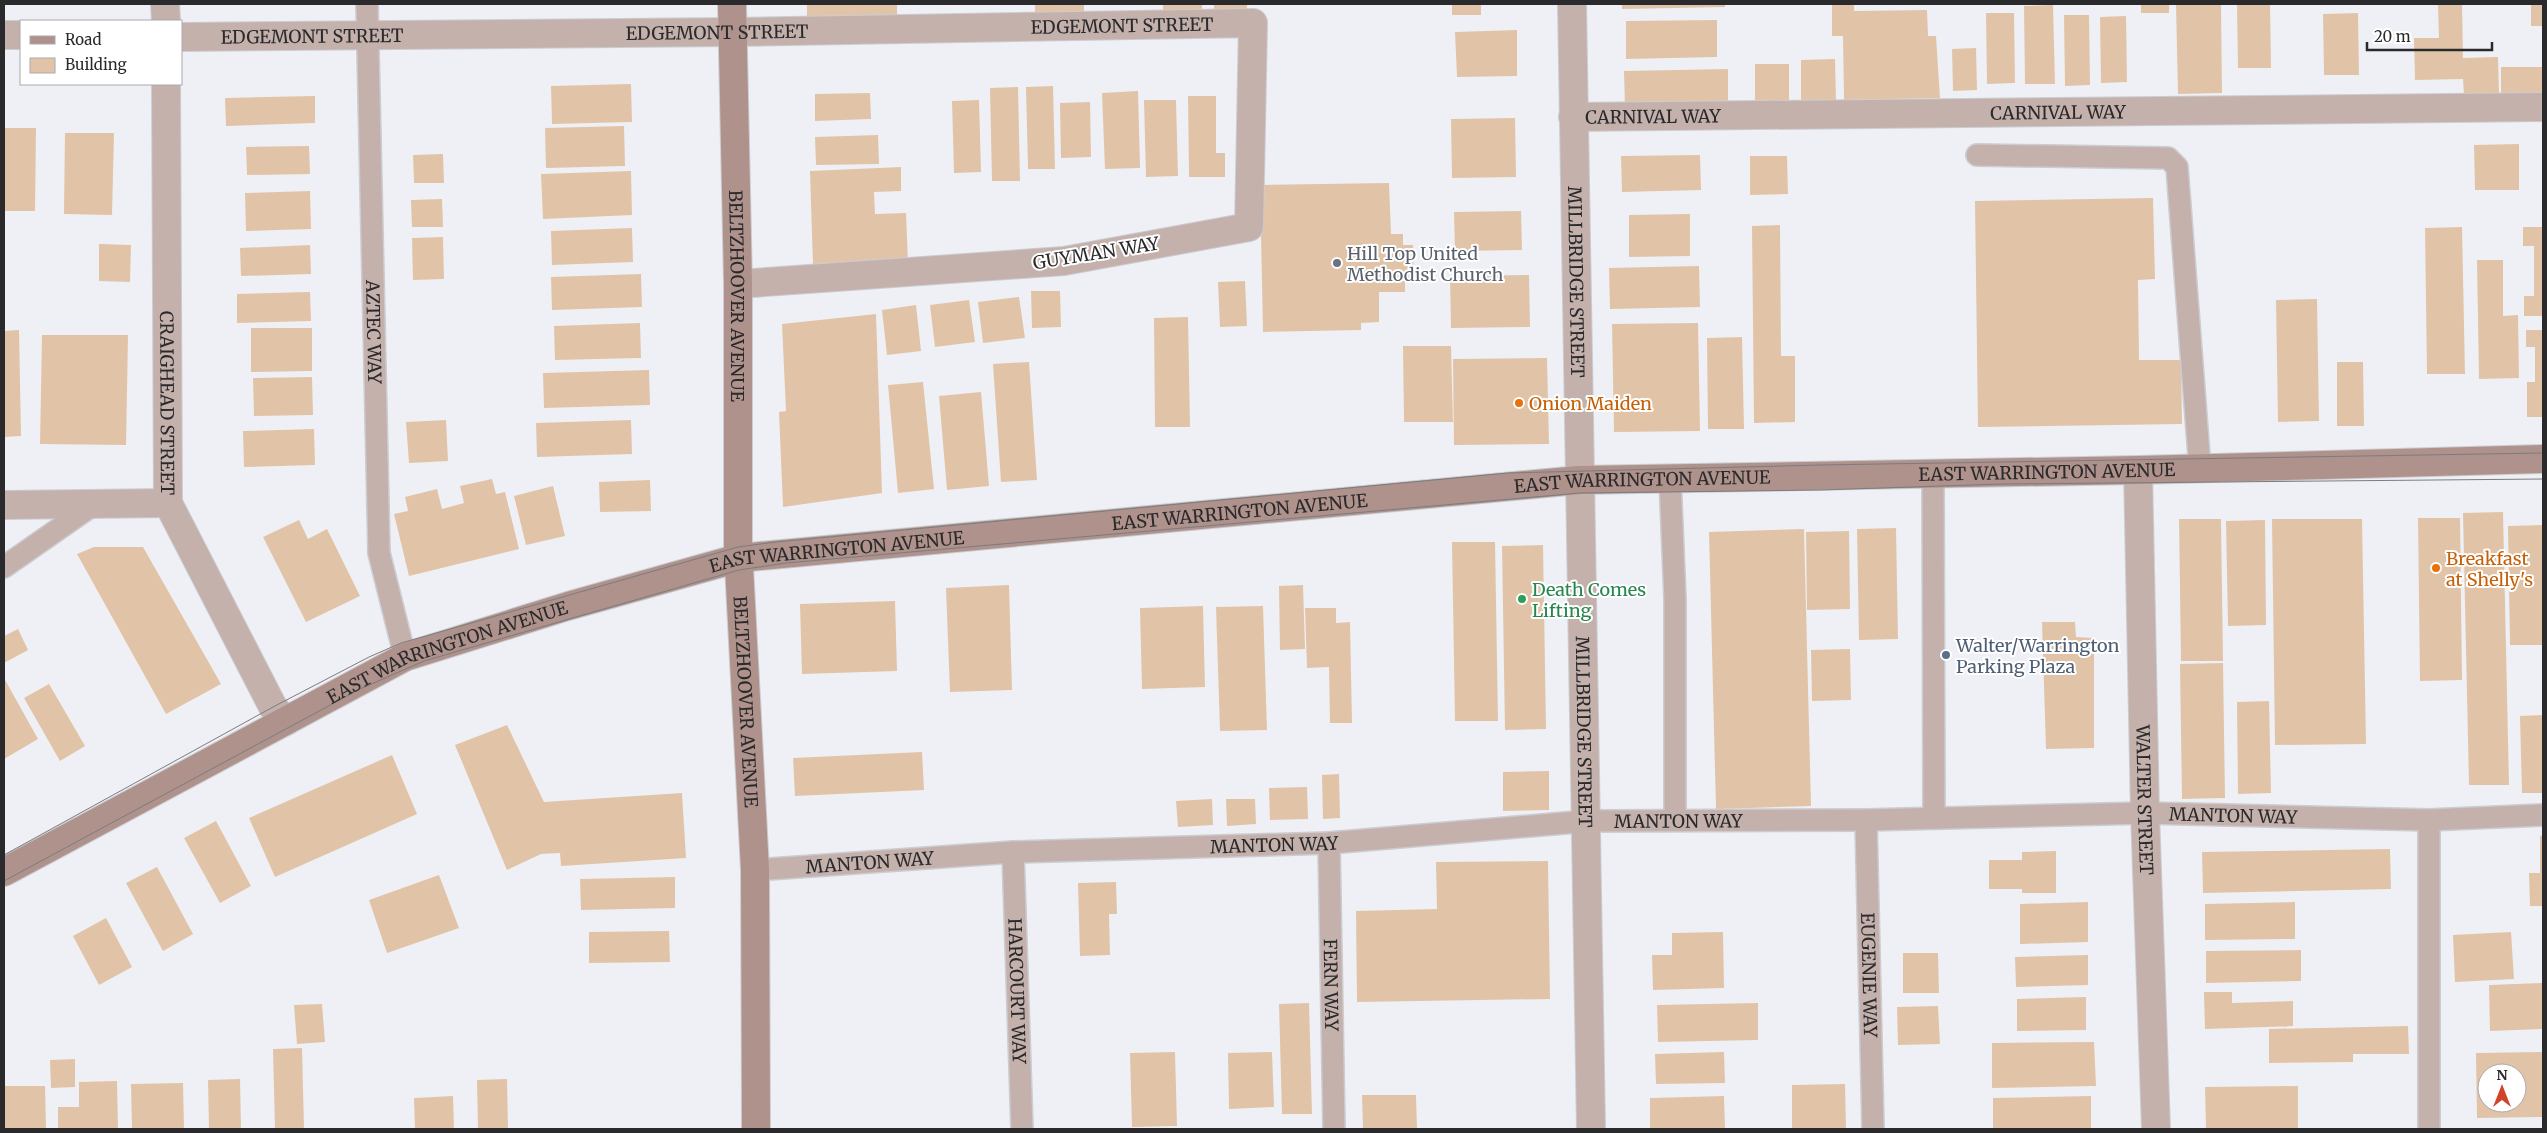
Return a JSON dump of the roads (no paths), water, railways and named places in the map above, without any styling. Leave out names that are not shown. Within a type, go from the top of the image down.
[{"type":"main road","name":"BELTZHOOVER AVENUE","points":[[732,4],[738,284],[739,558],[755,870],[756,1129]]},
{"type":"main road","name":"EAST WARRINGTON AVENUE","points":[[4,872],[405,657],[568,606],[739,558],[1579,480],[2200,469],[2543,460]]},
{"type":"street","points":[[165,4],[166,20]]},
{"type":"street","name":"MILLBRIDGE STREET","points":[[1572,4],[1579,480],[1588,821],[1591,1129]]},
{"type":"street","name":"EDGEMONT STREET","points":[[182,37],[732,32],[1253,23]]},
{"type":"street","name":"GUYMAN WAY","points":[[738,284],[1064,261],[1249,227],[1253,23]]},
{"type":"street","points":[[4,34],[20,35]]},
{"type":"street","name":"CRAIGHEAD STREET","points":[[166,85],[168,502],[273,707],[286,721]]},
{"type":"street","name":"CARNIVAL WAY","points":[[1573,116],[2543,107]]},
{"type":"street","name":"WALTER STREET","points":[[2138,470],[2144,813],[2156,1129]]},
{"type":"street","points":[[4,505],[93,505],[168,502]]},
{"type":"lane","name":"AZTEC WAY","points":[[367,4],[379,553],[405,657]]},
{"type":"lane","points":[[1977,155],[2168,158],[2177,167],[2200,469]]},
{"type":"lane","points":[[1933,474],[1934,818]]},
{"type":"lane","points":[[1670,478],[1675,599],[1675,820]]},
{"type":"lane","points":[[4,567],[93,505]]},
{"type":"lane","name":"MANTON WAY","points":[[755,870],[1014,852],[1329,842],[1588,821],[1866,820],[2144,813],[2429,820],[2543,815]]},
{"type":"lane","name":"EUGENIE WAY","points":[[1866,820],[1872,1129]]},
{"type":"lane","points":[[2429,820],[2429,1129]]},
{"type":"lane","name":"FERN WAY","points":[[1329,842],[1334,1129]]},
{"type":"lane","name":"HARCOURT WAY","points":[[1014,852],[1022,1129]]},
{"type":"tram line","points":[[4,855],[273,707],[369,657],[401,643],[738,547],[1508,473],[1821,465],[2543,453]]},
{"type":"tram line","points":[[4,881],[360,689],[424,661],[739,570],[786,563],[1580,493],[1821,490],[2002,484],[2543,479]]},
{"type":"place","name":"Hill Top United Methodist Church","points":[[1337,263]]},
{"type":"place","name":"Onion Maiden","points":[[1519,403]]},
{"type":"place","name":"Breakfast at Shelly's","points":[[2436,568]]},
{"type":"place","name":"Death Comes Lifting","points":[[1522,599]]},
{"type":"place","name":"Walter/Warrington Parking Plaza","points":[[1946,655]]}]
